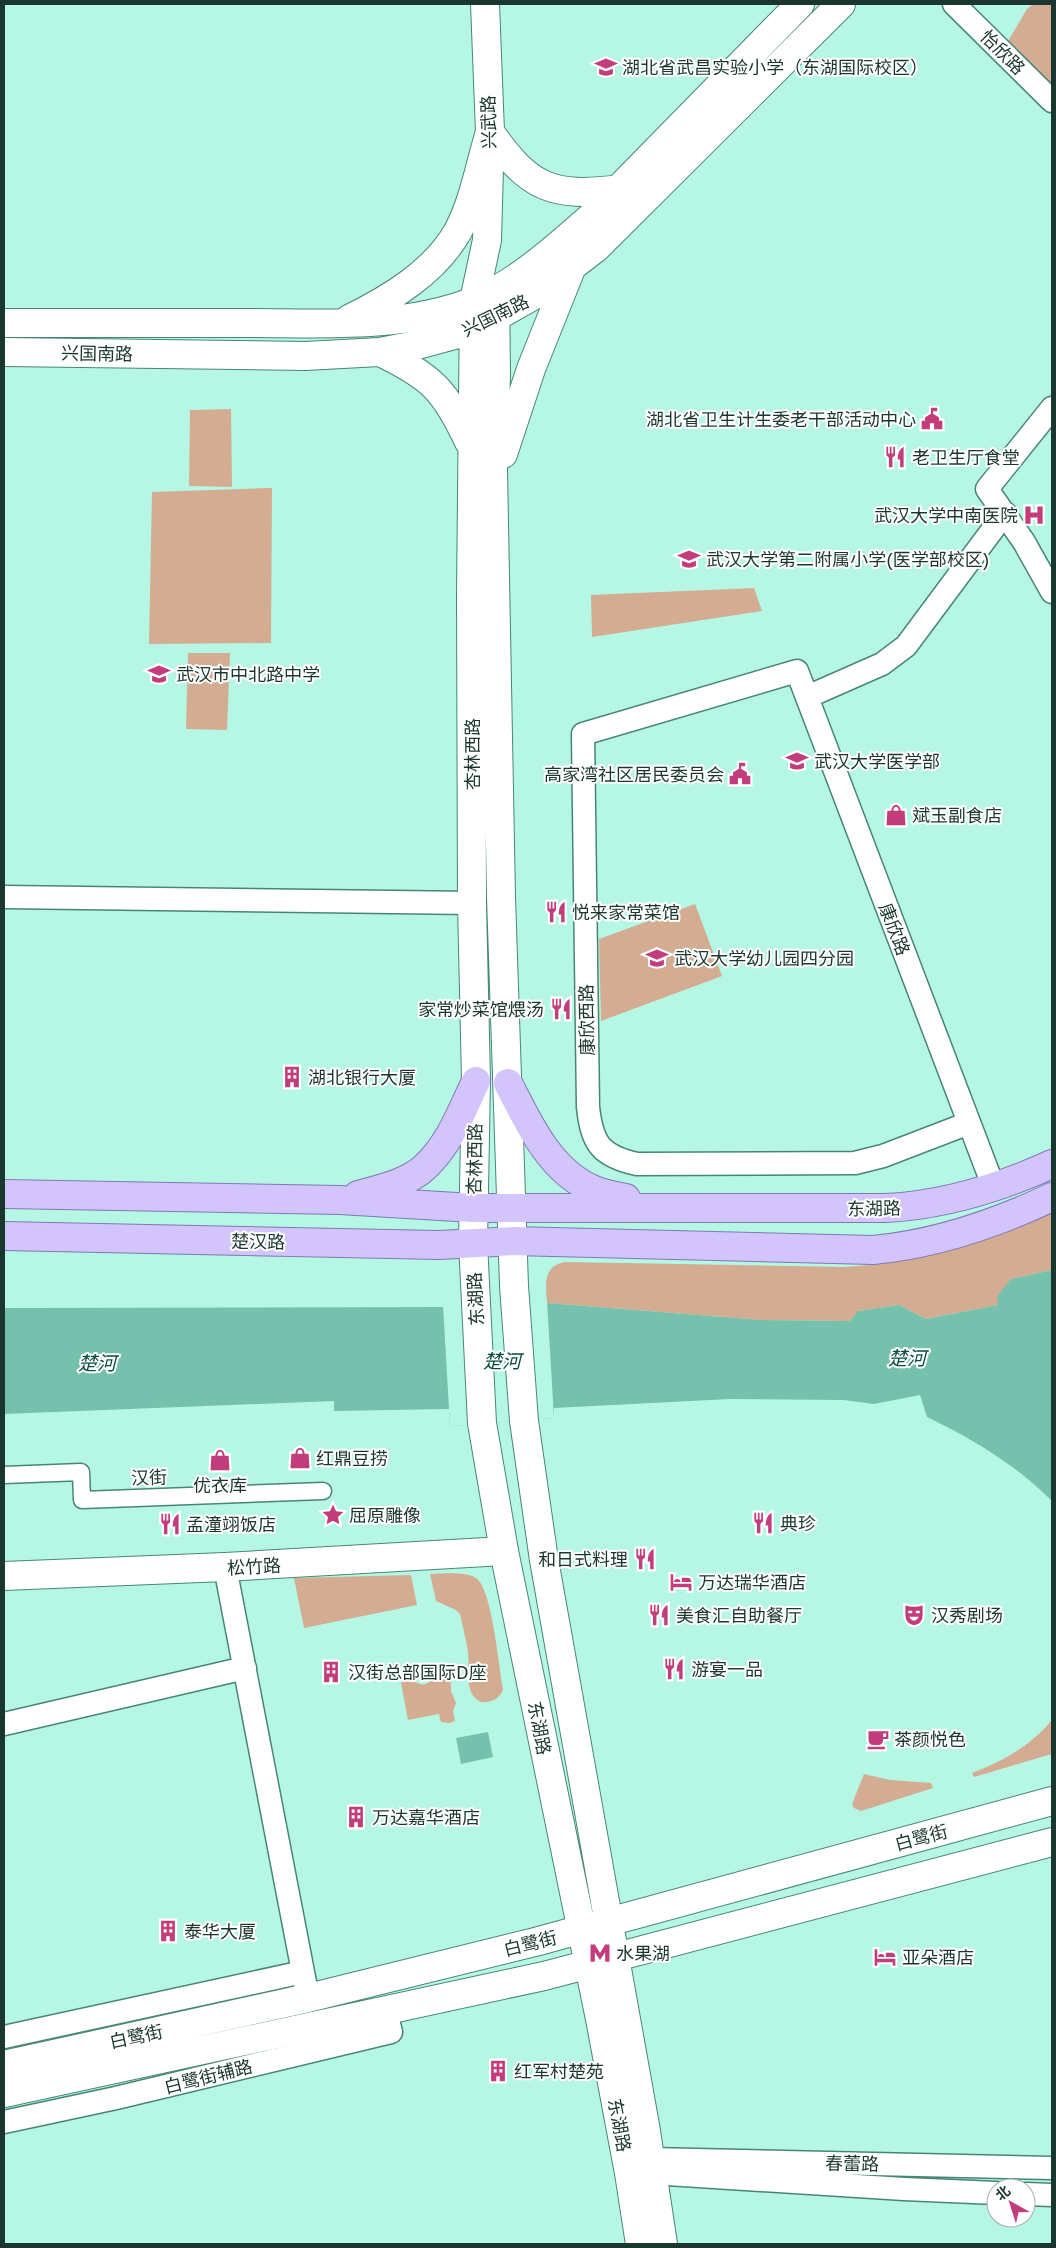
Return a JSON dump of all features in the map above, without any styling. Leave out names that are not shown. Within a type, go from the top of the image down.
[{"type":"main road","name":"兴武路","points":[[484,296],[490,132],[485,4]]},
{"type":"main road","name":"兴国南路","points":[[4,324],[340,323],[397,320],[434,313],[484,296],[564,240],[620,189],[800,4]]},
{"type":"main road","name":"兴国南路","points":[[4,352],[305,356],[380,352],[421,344],[484,324],[536,294],[571,269],[615,231],[841,4]]},
{"type":"main road","points":[[490,132],[505,154],[525,175],[548,188],[587,192],[620,189]]},
{"type":"main road","points":[[340,323],[372,308],[393,295],[416,278],[444,250],[457,232],[466,212],[490,132]]},
{"type":"main road","points":[[494,486],[528,378],[571,269]]},
{"type":"main road","name":"杏林西路","points":[[473,1208],[476,1081],[472,903],[473,451],[484,324],[484,296]]},
{"type":"main road","name":"杏林西路","points":[[484,324],[496,375],[494,486],[501,887],[512,1208]]},
{"type":"main road","points":[[380,352],[406,365],[429,380],[448,401],[473,451]]},
{"type":"main road","points":[[340,1200],[390,1186],[424,1168],[448,1138],[476,1081]]},
{"type":"main road","points":[[508,1083],[530,1126],[548,1152],[580,1183],[594,1190],[625,1198],[682,1207]]},
{"type":"main road","name":"东湖路","points":[[663,2244],[652,2166],[607,1923],[544,1560],[524,1421],[514,1286],[512,1208],[682,1207],[832,1209],[912,1207],[942,1202],[994,1188],[1052,1164]]},
{"type":"main road","points":[[4,1194],[340,1200],[473,1208],[512,1208]]},
{"type":"main road","points":[[513,1242],[846,1250],[882,1249],[926,1243],[966,1232],[1022,1212],[1052,1197]]},
{"type":"main road","name":"东湖路","points":[[473,1208],[474,1289],[482,1423],[504,1550],[629,2173],[640,2244]]},
{"type":"main road","name":"楚汉路","points":[[4,1236],[439,1245],[513,1242]]},
{"type":"main road","name":"松竹路","points":[[4,1576],[225,1568],[504,1550]]},
{"type":"main road","name":"白鹭街","points":[[4,2065],[306,1985],[581,1930],[1052,1802]]},
{"type":"main road","name":"白鹭街","points":[[4,2093],[386,2012],[588,1965],[1052,1842]]},
{"type":"street","name":"怡欣路","points":[[954,4],[1052,101]]},
{"type":"street","points":[[1052,408],[987,489],[1005,513],[1052,592]]},
{"type":"street","points":[[807,698],[882,664],[900,652],[1005,513]]},
{"type":"street","name":"康欣路","points":[[797,671],[994,1188]]},
{"type":"street","name":"康欣西路","points":[[797,671],[583,734],[587,1074],[588,1106],[593,1136],[607,1153],[624,1161],[637,1164],[855,1163],[883,1156],[969,1123]]},
{"type":"street","points":[[4,897],[472,903]]},
{"type":"street","name":"汉街","points":[[4,1475],[81,1472],[82,1500],[323,1491]]},
{"type":"street","points":[[4,2037],[306,1985],[225,1568]]},
{"type":"street","points":[[4,1724],[245,1668]]},
{"type":"street","name":"白鹭街辅路","points":[[4,2122],[116,2098],[391,2032],[386,2012]]},
{"type":"street","name":"春蕾路","points":[[652,2166],[1052,2168]]},
{"type":"street","name":"春蕾路","points":[[652,2166],[904,2189],[986,2193]]},
{"type":"street","points":[[1036,2194],[1052,2195]]},
{"type":"shaded area","points":[[1033,4],[1052,4],[1052,91],[1005,46],[1027,9]]},
{"type":"shaded area","points":[[231,409],[232,487],[189,486],[190,410]]},
{"type":"shaded area","points":[[272,488],[271,643],[149,644],[152,492]]},
{"type":"shaded area","points":[[754,588],[762,611],[592,637],[591,595]]},
{"type":"shaded area","points":[[188,653],[230,653],[227,730],[186,729]]},
{"type":"shaded area","points":[[695,904],[722,976],[601,1021],[599,939]]},
{"type":"shaded area","points":[[1052,1212],[1052,1270],[1011,1279],[998,1305],[926,1319],[899,1305],[859,1311],[850,1321],[761,1320],[547,1303],[546,1284],[549,1272],[558,1264],[565,1262],[846,1267],[873,1265],[952,1250],[1003,1233]]},
{"type":"shaded area","points":[[430,1574],[466,1574],[476,1578],[482,1585],[491,1612],[503,1689],[495,1700],[481,1702],[472,1693],[468,1680],[468,1652],[460,1614],[456,1610],[436,1601]]},
{"type":"shaded area","points":[[411,1575],[417,1605],[304,1628],[294,1578]]},
{"type":"shaded area","points":[[441,1671],[448,1673],[451,1677],[451,1691],[456,1703],[453,1711],[455,1721],[450,1723],[441,1722],[439,1714],[408,1720],[401,1683],[409,1678],[424,1684]]},
{"type":"shaded area","points":[[1052,1720],[1052,1754],[974,1777],[972,1773],[1016,1752],[1035,1738]]},
{"type":"shaded area","points":[[864,1774],[890,1780],[931,1783],[933,1788],[861,1811],[854,1808],[852,1804]]},
{"type":"water","name":"楚河","points":[[1052,1270],[1052,1501],[1009,1464],[961,1434],[927,1417],[920,1395],[874,1404],[843,1400],[730,1399],[554,1408],[554,1418],[450,1426],[449,1409],[334,1411],[334,1401],[4,1414],[4,1308],[443,1307],[547,1303],[761,1320],[850,1321],[858,1311],[899,1305],[926,1319],[998,1305],[997,1296],[1011,1279]]},
{"type":"water","points":[[488,1732],[493,1757],[461,1764],[456,1738]]},
{"type":"pier","points":[[547,1301],[554,1418],[450,1426],[443,1305]]},
{"type":"place","name":"湖北省武昌实验小学（东湖国际校区）","points":[[606,67]]},
{"type":"place","name":"湖北省卫生计生委老干部活动中心","points":[[932,419]]},
{"type":"place","name":"老卫生厅食堂","points":[[895,457]]},
{"type":"place","name":"武汉大学中南医院","points":[[1034,515]]},
{"type":"place","name":"武汉大学第二附属小学(医学部校区)","points":[[689,559]]},
{"type":"place","name":"武汉市中北路中学","points":[[159,674]]},
{"type":"place","name":"武汉大学医学部","points":[[797,761]]},
{"type":"place","name":"高家湾社区居民委员会","points":[[740,774]]},
{"type":"place","name":"斌玉副食店","points":[[896,815]]},
{"type":"place","name":"悦来家常菜馆","points":[[556,912]]},
{"type":"place","name":"武汉大学幼儿园四分园","points":[[657,958]]},
{"type":"place","name":"家常炒菜馆煨汤","points":[[561,1009]]},
{"type":"place","name":"湖北银行大厦","points":[[292,1077]]},
{"type":"place","name":"红鼎豆捞","points":[[300,1458]]},
{"type":"place","name":"优衣库","points":[[220,1460]]},
{"type":"place","name":"屈原雕像","points":[[333,1515]]},
{"type":"place","name":"典珍","points":[[763,1523]]},
{"type":"place","name":"孟潼翊饭店","points":[[170,1524]]},
{"type":"place","name":"和日式料理","points":[[645,1559]]},
{"type":"place","name":"万达瑞华酒店","points":[[681,1582]]},
{"type":"place","name":"美食汇自助餐厅","points":[[659,1615]]},
{"type":"place","name":"汉秀剧场","points":[[914,1615]]},
{"type":"place","name":"游宴一品","points":[[674,1669]]},
{"type":"place","name":"汉街总部国际D座","points":[[331,1672]]},
{"type":"place","name":"茶颜悦色","points":[[878,1739]]},
{"type":"place","name":"万达嘉华酒店","points":[[356,1817]]},
{"type":"place","name":"泰华大厦","points":[[168,1931]]},
{"type":"place","name":"水果湖","points":[[600,1953]]},
{"type":"place","name":"亚朵酒店","points":[[885,1957]]},
{"type":"place","name":"红军村楚苑","points":[[498,2071]]}]
